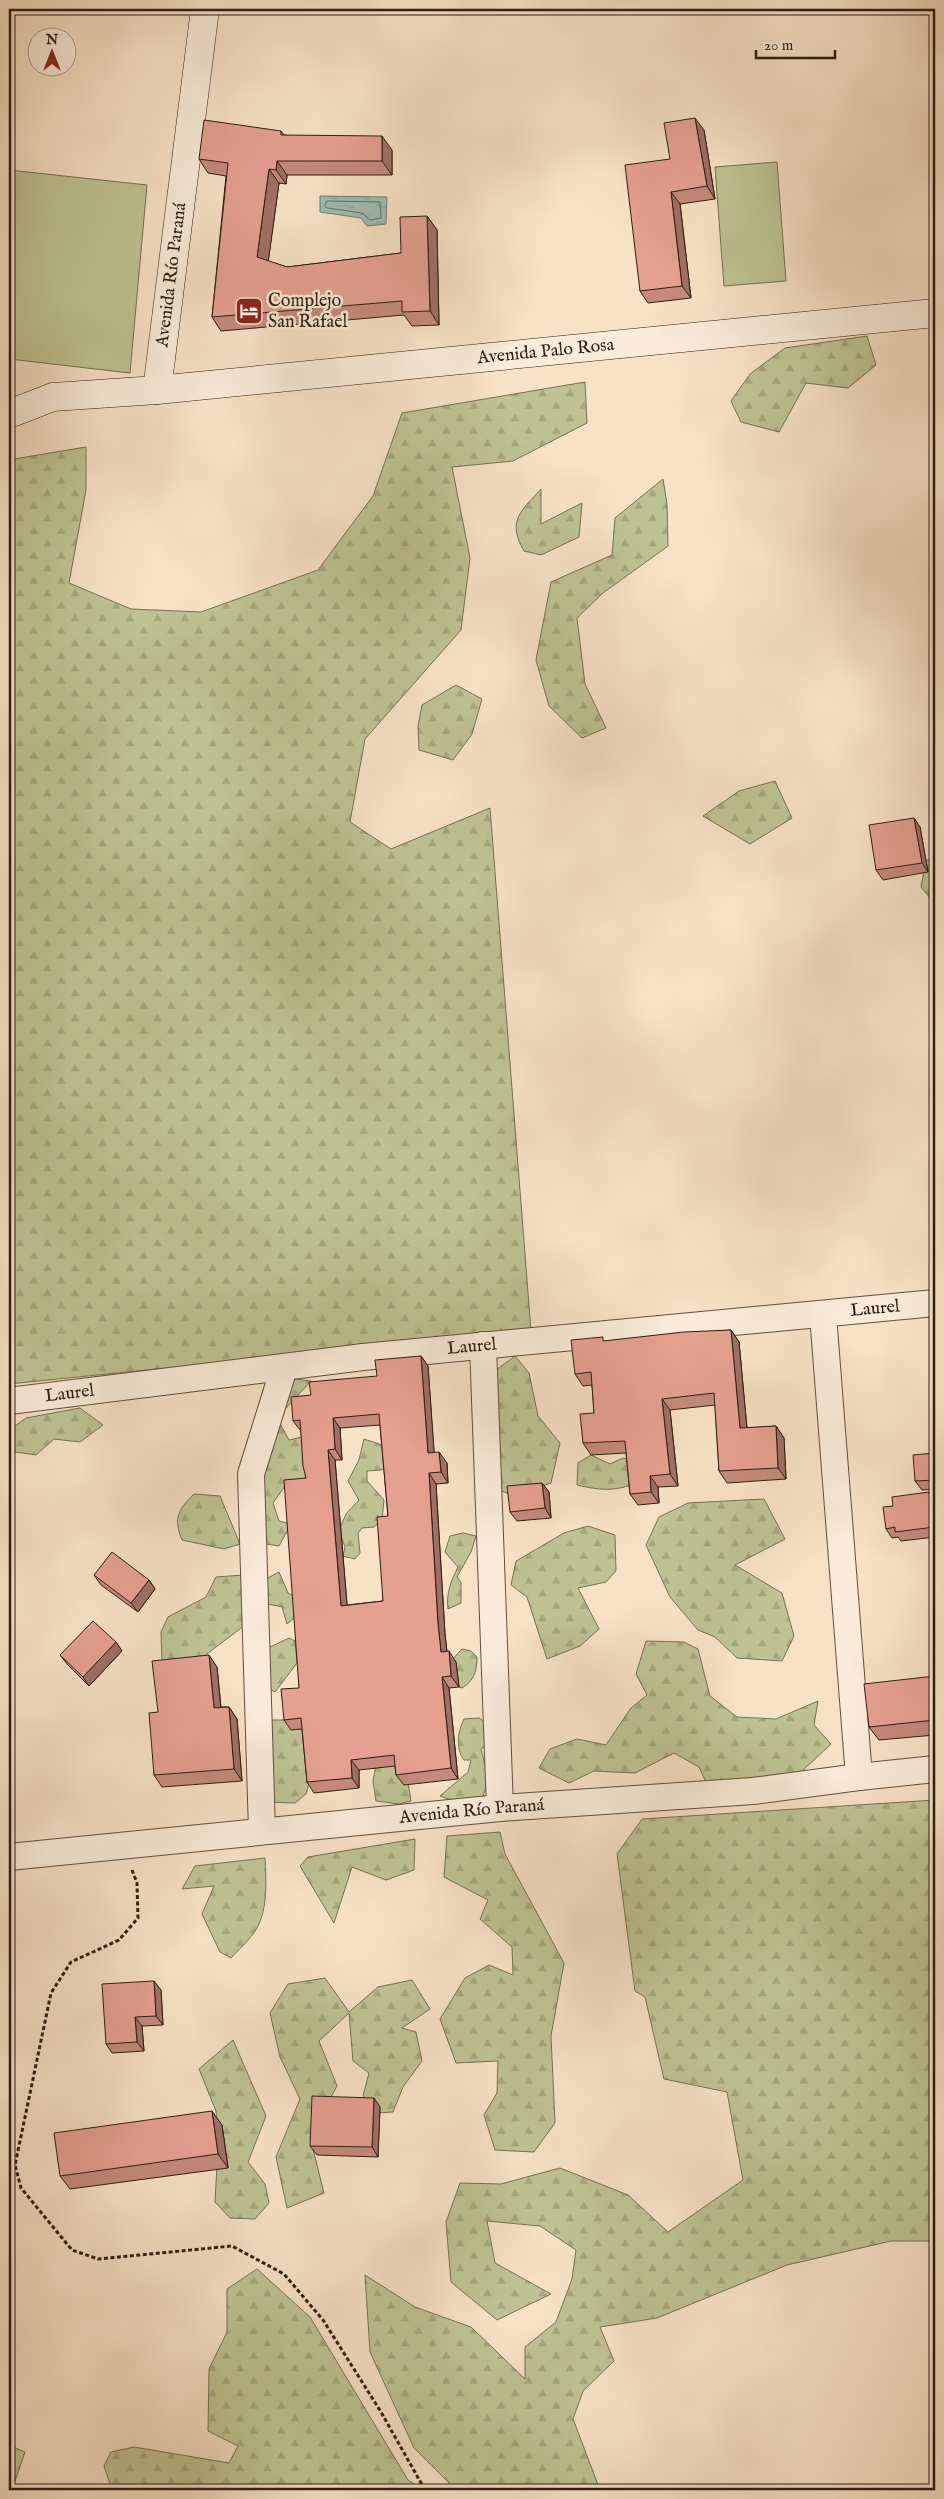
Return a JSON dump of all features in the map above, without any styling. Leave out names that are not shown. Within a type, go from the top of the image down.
[{"type":"main road","name":"Avenida Río Paraná","points":[[156,390],[205,9]]},
{"type":"main road","name":"Avenida Palo Rosa","points":[[156,390],[935,313]]},
{"type":"main road","points":[[9,414],[53,398],[156,390]]},
{"type":"street","name":"Laurel","points":[[9,1401],[483,1345],[935,1303]]},
{"type":"street","points":[[823,1314],[859,1777]]},
{"type":"street","points":[[483,1345],[500,1808]]},
{"type":"street","points":[[262,1831],[251,1474],[284,1368]]},
{"type":"street","name":"Avenida Río Paraná","points":[[9,1857],[500,1808],[753,1791],[935,1769]]},
{"type":"path","points":[[123,1846],[137,1883],[138,1918],[119,1940],[71,1962],[50,1993],[15,2165],[21,2188],[72,2250],[98,2259],[232,2246],[284,2274],[324,2320],[381,2412],[425,2490]]},
{"type":"green space","points":[[777,162],[786,281],[724,286],[715,167]]},
{"type":"green space","points":[[9,170],[147,185],[130,373],[9,359]]},
{"type":"green space","points":[[867,336],[876,365],[848,388],[806,383],[779,432],[741,422],[731,401],[750,374],[785,348]]},
{"type":"green space","points":[[585,382],[587,423],[513,461],[452,467],[470,558],[461,630],[365,739],[350,822],[391,849],[490,808],[531,1331],[9,1384],[9,469],[14,459],[86,447],[86,490],[69,583],[131,609],[201,612],[318,570],[373,496],[402,413]]},
{"type":"green space","points":[[663,479],[667,504],[668,546],[603,593],[577,618],[585,684],[606,728],[582,738],[549,706],[536,660],[551,582],[612,555],[615,518]]},
{"type":"green space","points":[[541,489],[541,524],[582,503],[579,537],[541,555],[524,551],[519,541],[516,524],[518,517],[527,504]]},
{"type":"green space","points":[[456,685],[482,699],[472,734],[453,760],[419,750],[418,726],[422,705]]},
{"type":"green space","points":[[775,781],[792,818],[750,844],[703,816],[739,791]]},
{"type":"green space","points":[[935,855],[935,904],[921,887],[926,861]]},
{"type":"green space","points":[[515,1356],[529,1373],[538,1416],[560,1443],[551,1483],[514,1496],[497,1489],[492,1373]]},
{"type":"green space","points":[[287,1378],[311,1381],[277,1418]]},
{"type":"green space","points":[[80,1408],[103,1425],[80,1442],[54,1439],[36,1455],[9,1451],[11,1429],[26,1418]]},
{"type":"green space","points":[[277,1418],[289,1440],[311,1435],[310,1476],[285,1486],[273,1503],[279,1521],[291,1524],[279,1546],[247,1541]]},
{"type":"green space","points":[[364,1439],[394,1449],[388,1467],[381,1470],[367,1471],[367,1481],[384,1500],[382,1520],[374,1527],[362,1528],[358,1533],[360,1553],[355,1559],[343,1556],[345,1547],[339,1530],[346,1514],[359,1500],[348,1481],[359,1460]]},
{"type":"green space","points":[[591,1455],[610,1464],[623,1458],[634,1461],[636,1483],[621,1488],[606,1489],[577,1485],[578,1463]]},
{"type":"green space","points":[[194,1494],[220,1496],[240,1544],[224,1549],[182,1540],[178,1526],[179,1515],[184,1505]]},
{"type":"green space","points":[[764,1499],[785,1539],[735,1565],[782,1593],[794,1636],[782,1661],[737,1658],[715,1637],[698,1630],[670,1597],[646,1545],[659,1517],[688,1503]]},
{"type":"green space","points":[[588,1526],[615,1535],[616,1571],[606,1582],[578,1588],[599,1629],[580,1646],[547,1659],[527,1597],[511,1585],[516,1561],[564,1533]]},
{"type":"green space","points":[[463,1533],[476,1536],[471,1552],[457,1577],[461,1582],[461,1603],[448,1609],[450,1587],[458,1567],[445,1552],[450,1536]]},
{"type":"green space","points":[[279,1572],[288,1593],[297,1598],[293,1619],[287,1624],[282,1607],[255,1601],[249,1622],[191,1666],[162,1661],[161,1632],[168,1617],[206,1597],[216,1577],[243,1575],[255,1585]]},
{"type":"green space","points":[[289,1638],[295,1641],[297,1663],[275,1692],[257,1681],[264,1650]]},
{"type":"green space","points":[[646,1641],[684,1642],[698,1649],[710,1696],[737,1717],[776,1719],[818,1701],[814,1725],[831,1744],[801,1772],[710,1791],[699,1767],[674,1753],[635,1773],[594,1771],[569,1783],[539,1768],[550,1749],[577,1739],[606,1745],[631,1708],[647,1695],[636,1674]]},
{"type":"green space","points":[[462,1649],[471,1651],[477,1657],[474,1675],[462,1688],[459,1687],[450,1662]]},
{"type":"green space","points":[[479,1718],[490,1725],[492,1741],[481,1749],[489,1780],[483,1796],[465,1805],[440,1796],[468,1772],[471,1760],[464,1760],[459,1750],[460,1729],[464,1719]]},
{"type":"green space","points":[[259,1720],[291,1720],[310,1732],[316,1759],[306,1794],[295,1803],[261,1802]]},
{"type":"green space","points":[[381,1739],[407,1776],[411,1801],[399,1804],[376,1801],[373,1781]]},
{"type":"green space","points":[[935,1800],[935,2241],[891,2241],[787,2265],[657,2318],[600,2327],[614,2361],[583,2391],[573,2419],[600,2490],[456,2490],[414,2448],[370,2352],[365,2275],[415,2307],[471,2327],[525,2379],[525,2347],[556,2322],[572,2279],[576,2250],[540,2226],[487,2221],[495,2263],[551,2294],[497,2320],[451,2282],[446,2222],[460,2183],[501,2184],[560,2168],[628,2195],[668,2232],[743,2180],[727,2092],[664,2079],[645,1997],[635,1991],[617,1854],[642,1819]]},
{"type":"green space","points":[[500,1832],[505,1854],[564,1963],[551,2036],[555,2123],[534,2152],[495,2150],[484,2115],[497,2093],[498,2061],[456,2063],[440,2019],[465,1978],[489,1965],[513,1975],[512,1947],[480,1919],[488,1900],[444,1877],[447,1836]]},
{"type":"green space","points":[[415,1839],[414,1870],[386,1880],[352,1867],[334,1923],[300,1866],[308,1857]]},
{"type":"green space","points":[[265,1858],[266,1894],[261,1920],[252,1936],[231,1958],[220,1952],[202,1914],[214,1886],[182,1889],[195,1866]]},
{"type":"green space","points":[[325,1978],[349,2012],[378,1987],[412,1980],[430,2009],[402,2028],[416,2032],[422,2061],[403,2087],[393,2112],[375,2113],[363,2096],[369,2073],[353,2061],[349,2013],[319,2041],[337,2086],[310,2137],[324,2193],[287,2208],[276,2157],[300,2099],[280,2057],[270,2013],[288,1984]]},
{"type":"green space","points":[[233,2040],[266,2116],[248,2162],[265,2184],[269,2203],[255,2219],[230,2218],[215,2202],[218,2147],[216,2111],[199,2069]]},
{"type":"green space","points":[[257,2269],[310,2317],[408,2480],[424,2490],[112,2490],[104,2466],[111,2452],[134,2447],[229,2463],[238,2446],[208,2431],[209,2369],[227,2332],[227,2289]]},
{"type":"green space","points":[[9,2445],[25,2452],[12,2490],[9,2490]]},
{"type":"water","points":[[320,196],[387,197],[386,224],[367,226],[361,218],[320,212]]},
{"type":"building","points":[[695,118],[707,186],[671,192],[682,286],[640,291],[625,165],[670,159],[664,123]]},
{"type":"building","points":[[204,120],[281,131],[281,135],[382,136],[382,161],[277,161],[276,170],[269,169],[257,257],[287,267],[401,253],[400,217],[427,216],[430,311],[402,312],[402,301],[212,317],[228,163],[199,159]]},
{"type":"building","points":[[914,818],[922,863],[876,870],[869,825]]},
{"type":"building","points":[[731,1330],[740,1428],[776,1426],[778,1468],[719,1471],[714,1393],[662,1399],[670,1474],[650,1476],[651,1492],[630,1494],[625,1441],[583,1443],[580,1414],[594,1413],[591,1372],[575,1374],[571,1340],[603,1337],[603,1341],[684,1332]]},
{"type":"building","points":[[421,1356],[428,1453],[439,1452],[441,1472],[429,1473],[441,1652],[449,1651],[451,1676],[442,1677],[451,1768],[396,1775],[394,1755],[351,1760],[352,1778],[307,1782],[301,1718],[284,1720],[281,1689],[299,1688],[284,1480],[306,1478],[303,1466],[300,1420],[293,1421],[291,1397],[311,1395],[309,1382],[377,1376],[375,1360]],"holes":[[[379,1414],[388,1516],[377,1517],[383,1601],[341,1606],[328,1450],[335,1449],[333,1418]]]},
{"type":"building","points":[[935,1453],[935,1480],[915,1481],[913,1455]]},
{"type":"building","points":[[542,1483],[545,1508],[510,1512],[507,1486]]},
{"type":"building","points":[[929,1492],[934,1527],[895,1532],[895,1527],[886,1529],[883,1507],[893,1506],[892,1497]]},
{"type":"building","points":[[112,1552],[149,1580],[131,1603],[94,1575]]},
{"type":"building","points":[[93,1621],[116,1642],[83,1677],[60,1655]]},
{"type":"building","points":[[209,1655],[214,1708],[229,1707],[234,1769],[154,1775],[149,1713],[158,1712],[152,1661]]},
{"type":"building","points":[[935,1676],[935,1720],[869,1727],[864,1684]]},
{"type":"building","points":[[154,1981],[156,2016],[135,2017],[137,2042],[106,2044],[102,1984]]},
{"type":"building","points":[[312,2096],[374,2098],[372,2147],[310,2146]]},
{"type":"building","points":[[212,2111],[218,2154],[60,2176],[54,2133]]},
{"type":"place","name":"Complejo San Rafael","points":[[249,311]]}]
